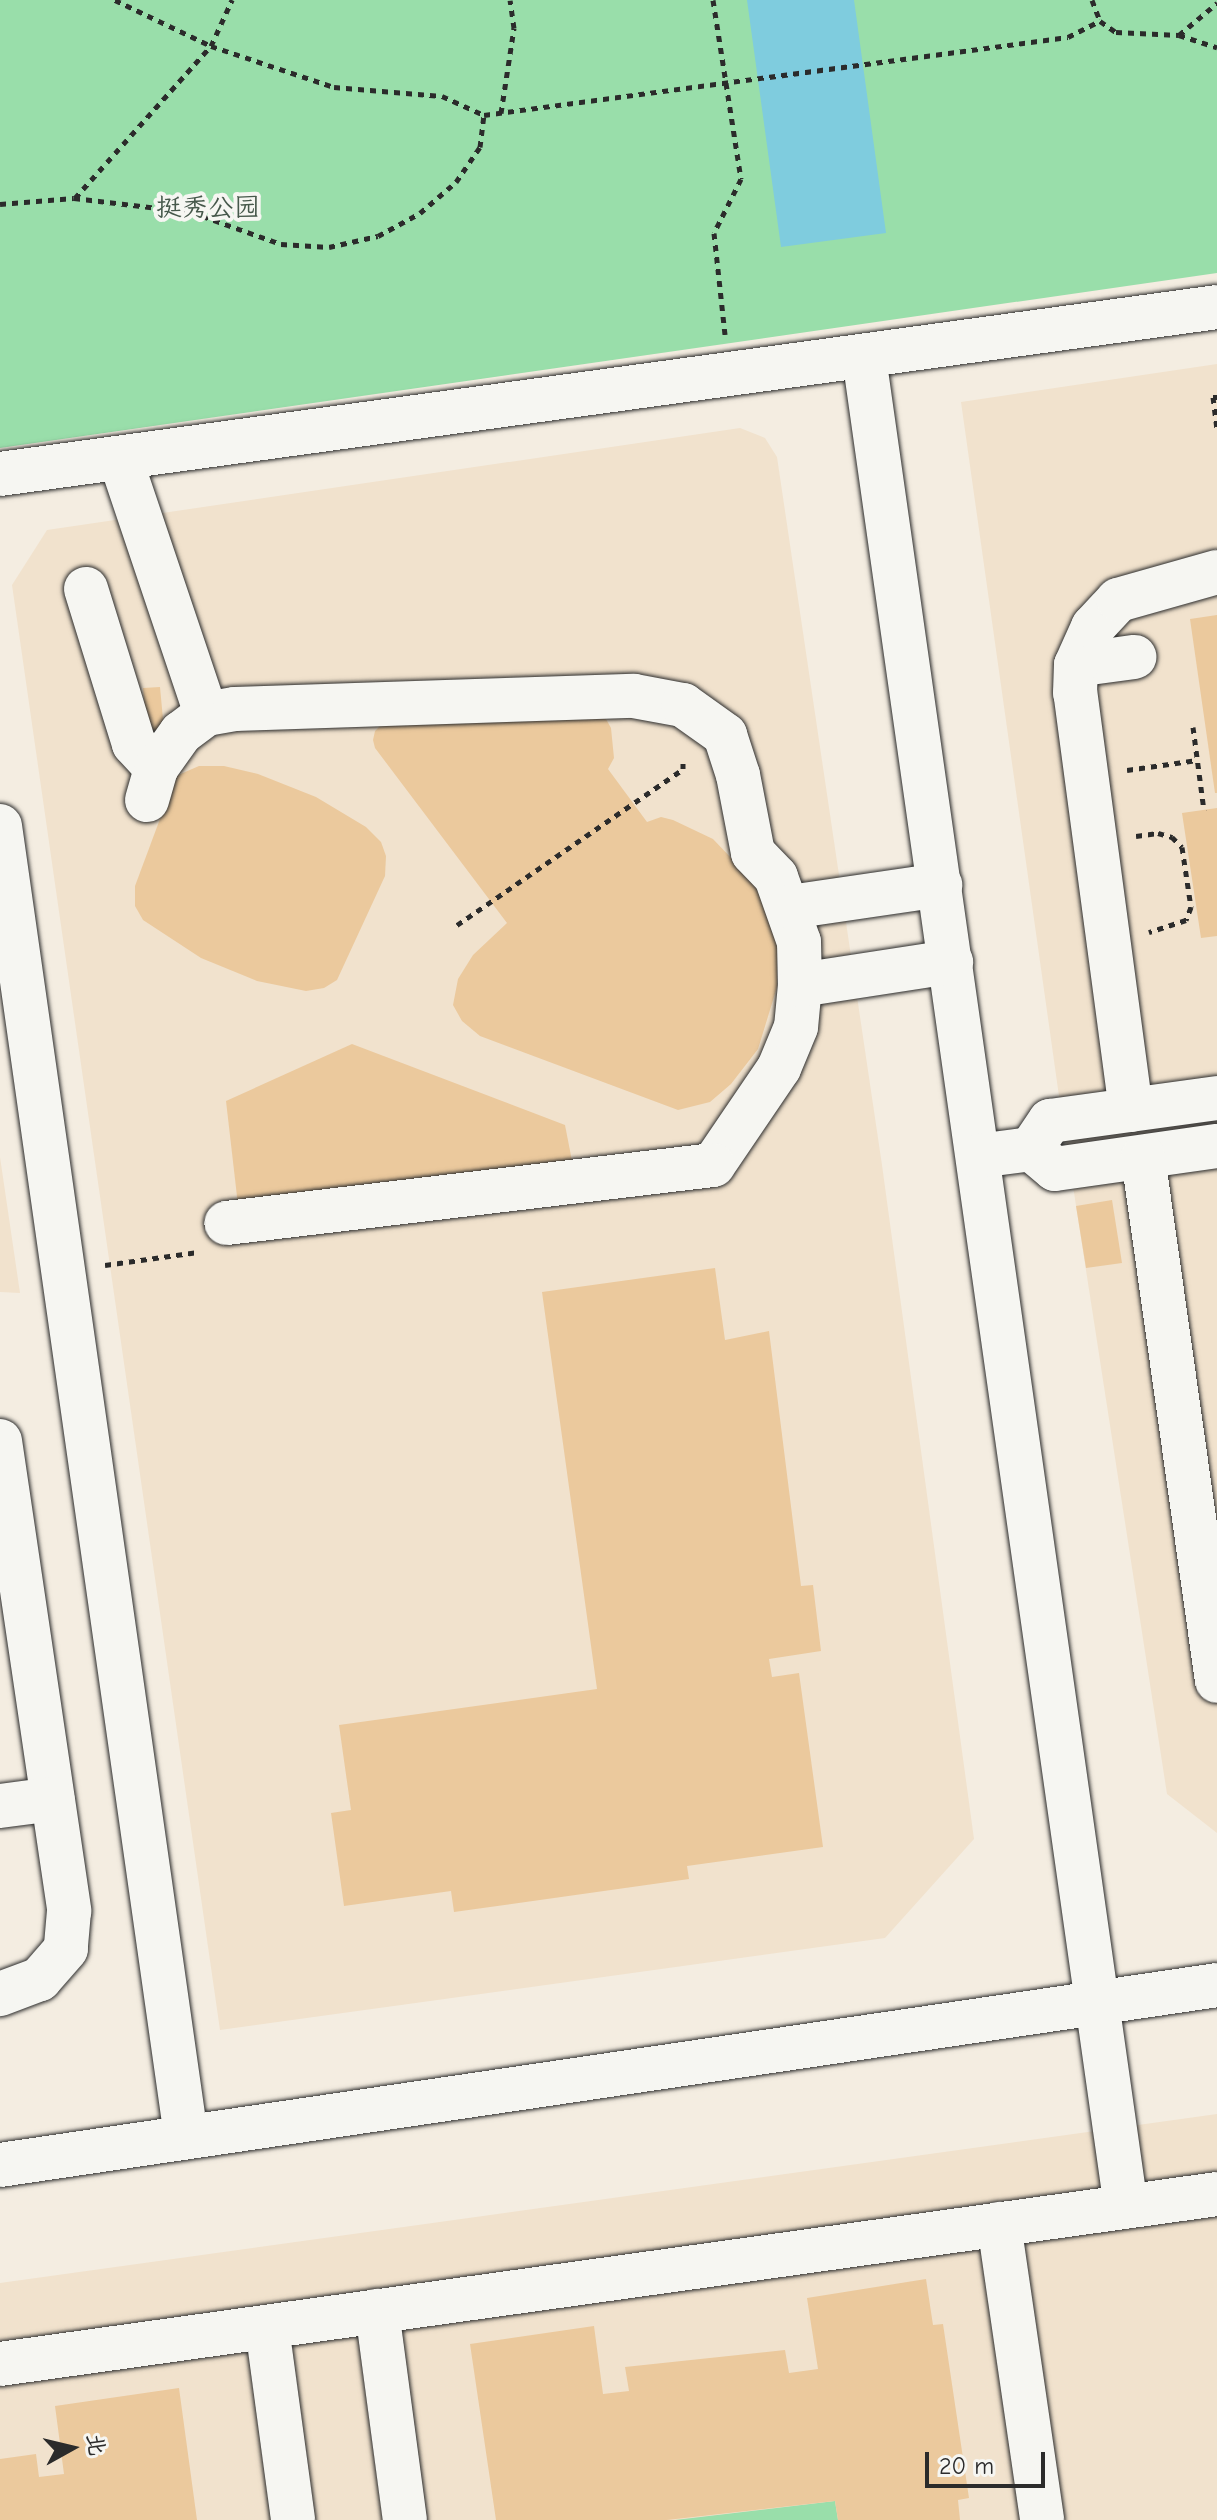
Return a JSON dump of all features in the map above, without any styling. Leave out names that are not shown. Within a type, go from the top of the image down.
[{"type":"street","points":[[0,474],[1217,307]]},
{"type":"street","points":[[864,357],[1126,2207]]},
{"type":"street","points":[[120,458],[206,714]]},
{"type":"street","points":[[1131,1110],[1075,693],[1076,665],[1093,627],[1118,600],[1217,572]]},
{"type":"street","points":[[86,589],[134,744],[151,784],[181,733],[206,714],[235,709],[634,696],[683,705],[725,735],[738,775],[753,853],[776,877],[790,907],[799,942],[800,985],[796,1027],[779,1068],[713,1165],[226,1223]]},
{"type":"street","points":[[1076,665],[1134,657]]},
{"type":"street","points":[[0,826],[186,2137]]},
{"type":"street","points":[[790,907],[940,885]]},
{"type":"street","points":[[800,985],[951,962]]},
{"type":"street","points":[[1031,1149],[1050,1121],[1217,1098]]},
{"type":"street","points":[[978,1156],[1031,1149],[1055,1169],[1217,1146]]},
{"type":"street","points":[[1143,1157],[1209,1560],[1217,1681]]},
{"type":"street","points":[[0,1441],[4,1490],[69,1911],[66,1949],[40,1979],[0,1994]]},
{"type":"street","points":[[0,1806],[53,1799]]},
{"type":"street","points":[[0,2165],[1217,1985]]},
{"type":"street","points":[[0,2364],[1217,2194]]},
{"type":"street","points":[[999,2224],[1042,2520]]},
{"type":"street","points":[[377,2311],[405,2520]]},
{"type":"street","points":[[267,2327],[293,2520]]},
{"type":"path","points":[[115,0],[211,46],[334,87],[442,96],[484,115],[1068,37],[1100,21]]},
{"type":"path","points":[[74,198],[211,46],[232,0]]},
{"type":"path","points":[[501,113],[514,28],[510,0]]},
{"type":"path","points":[[713,0],[741,179],[714,233],[729,375]]},
{"type":"path","points":[[1092,0],[1100,21],[1116,32],[1179,35],[1217,47]]},
{"type":"path","points":[[1179,35],[1217,3]]},
{"type":"path","points":[[0,204],[74,198],[191,212],[281,244],[329,247],[378,236],[420,213],[456,182],[480,147],[484,115]]},
{"type":"path","points":[[1217,397],[1213,397],[1217,430]]},
{"type":"path","points":[[457,925],[683,769],[683,705]]},
{"type":"path","points":[[1193,727],[1204,810]]},
{"type":"path","points":[[1120,771],[1197,760]]},
{"type":"path","points":[[1095,841],[1158,833],[1172,837],[1182,847],[1191,907],[1186,920],[1174,927],[1109,941]]},
{"type":"path","points":[[109,1265],[149,1259]]},
{"type":"shaded area","points":[[1217,364],[1217,1833],[1167,1794],[1058,1089],[961,402]]},
{"type":"shaded area","points":[[740,428],[765,438],[777,457],[882,1165],[974,1839],[885,1938],[220,2030],[12,585],[47,530]]},
{"type":"shaded area","points":[[0,1157],[20,1293],[0,1292]]},
{"type":"shaded area","points":[[1217,2114],[1217,2520],[0,2520],[0,2283]]},
{"type":"green space","name":"挺秀公园","points":[[0,0],[1217,0],[1217,273],[0,448]]},
{"type":"green space","points":[[835,2501],[838,2520],[675,2520]]},
{"type":"water","points":[[747,0],[854,0],[886,233],[781,247]]},
{"type":"building","points":[[1217,615],[1217,793],[1215,793],[1190,619]]},
{"type":"building","points":[[160,687],[164,730],[147,731],[143,688]]},
{"type":"building","points":[[606,719],[611,728],[614,758],[608,769],[647,822],[661,817],[673,820],[713,839],[753,881],[771,915],[777,948],[777,987],[758,1049],[731,1084],[710,1102],[678,1110],[480,1036],[462,1021],[453,1005],[458,979],[473,955],[507,923],[375,748],[373,740],[375,731],[381,725]]},
{"type":"building","points":[[199,766],[224,766],[258,774],[316,797],[366,827],[381,842],[386,856],[385,876],[337,980],[324,988],[306,991],[257,981],[201,958],[143,920],[135,906],[135,886],[176,776]]},
{"type":"building","points":[[1217,808],[1217,936],[1201,938],[1182,813]]},
{"type":"building","points":[[352,1044],[565,1125],[572,1161],[238,1205],[226,1101]]},
{"type":"building","points":[[1112,1200],[1122,1263],[1086,1268],[1076,1206]]},
{"type":"building","points":[[715,1268],[725,1340],[769,1331],[801,1586],[813,1585],[821,1651],[769,1659],[772,1677],[799,1673],[823,1847],[687,1866],[689,1879],[454,1912],[451,1891],[344,1906],[331,1813],[351,1810],[339,1725],[597,1689],[542,1292]]},
{"type":"building","points":[[926,2279],[933,2325],[943,2324],[969,2498],[958,2500],[960,2520],[838,2520],[835,2501],[667,2520],[496,2520],[470,2344],[594,2326],[603,2394],[629,2391],[625,2367],[785,2350],[789,2373],[818,2369],[807,2298]]},
{"type":"building","points":[[179,2388],[197,2520],[0,2520],[0,2459],[36,2454],[39,2477],[64,2474],[55,2406]]}]
